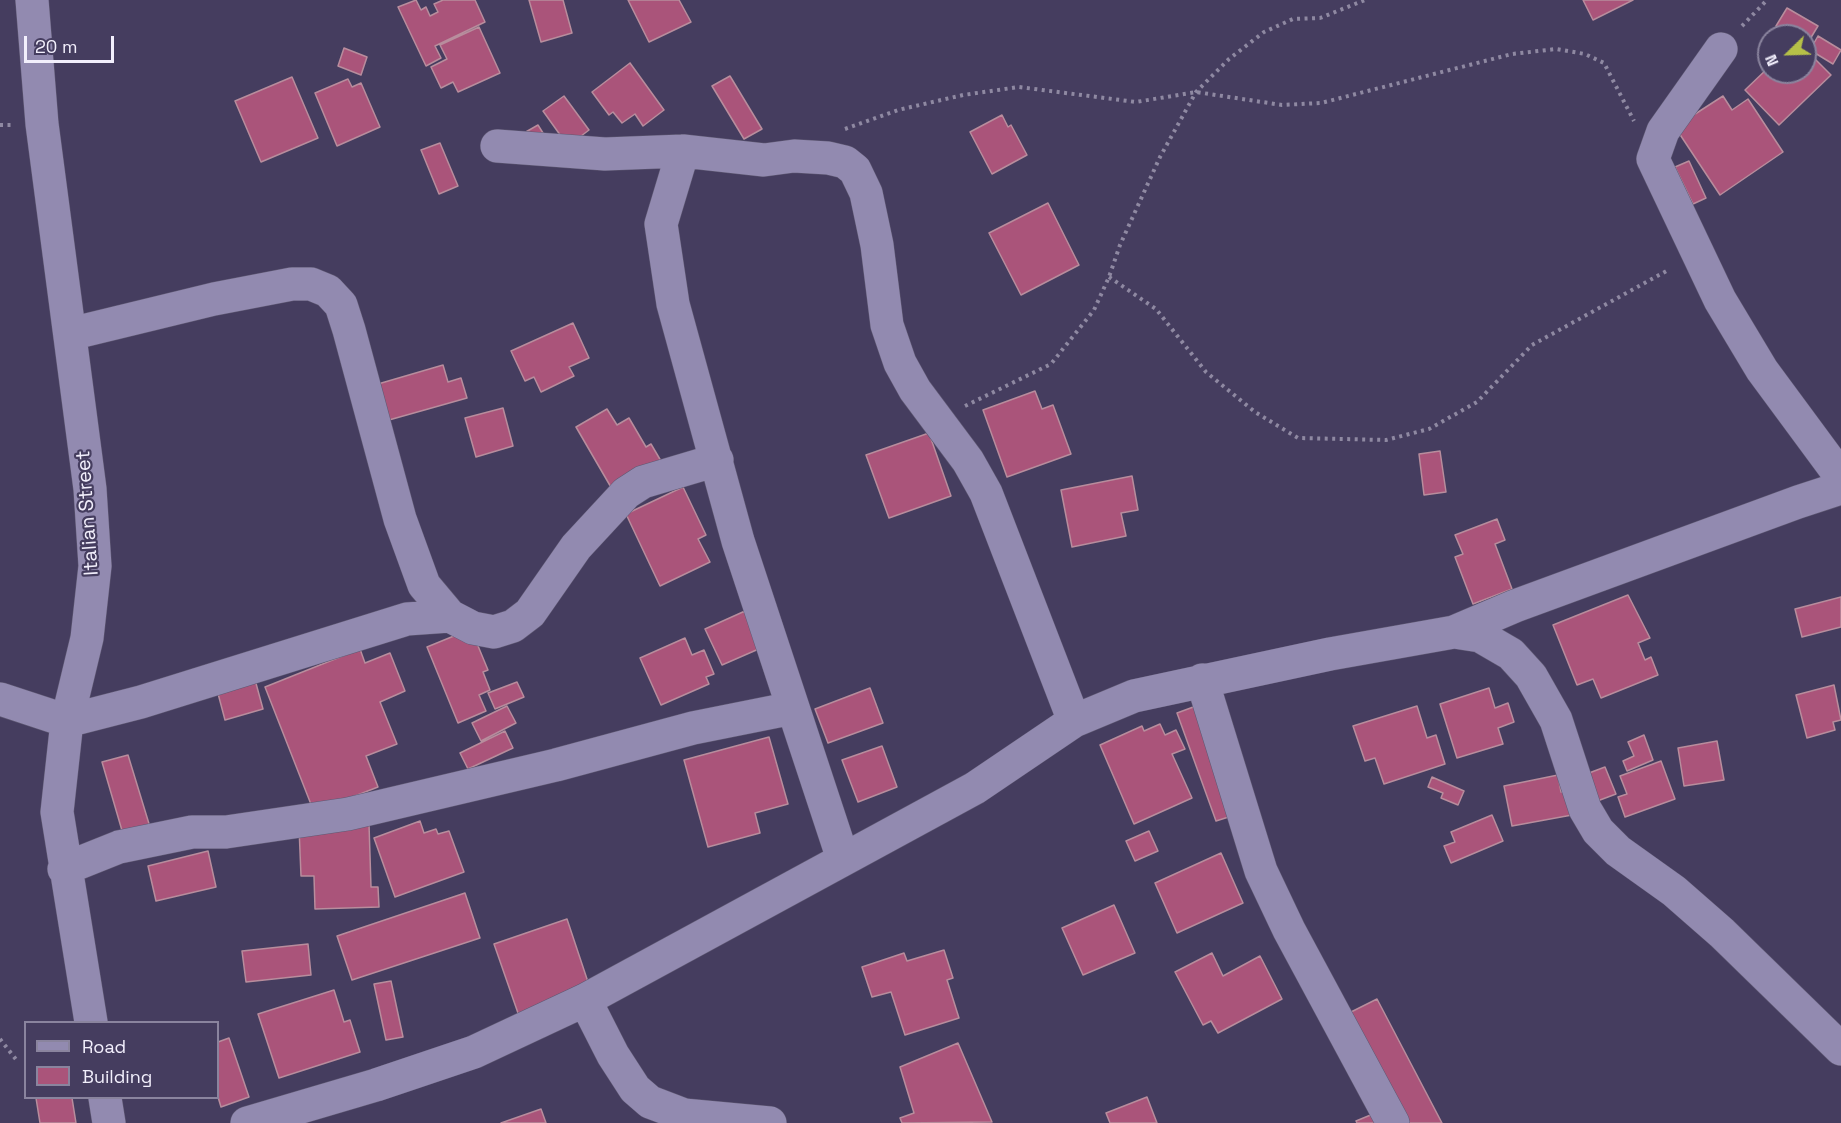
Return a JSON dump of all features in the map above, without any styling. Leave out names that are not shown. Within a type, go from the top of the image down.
[{"type":"street","name":"Italian Street","points":[[32,0],[42,124],[90,489],[95,566],[87,638],[68,721],[57,812],[64,869],[91,1021]]},
{"type":"street","points":[[1721,49],[1663,131],[1653,159],[1720,300],[1762,370],[1841,477]]},
{"type":"street","points":[[497,146],[605,154],[683,151],[764,160],[794,156],[828,158],[845,162],[855,170],[866,193],[877,245],[887,325],[900,363],[936,421],[968,461],[986,494],[1074,722]]},
{"type":"street","points":[[683,151],[661,224],[673,304],[738,541],[843,859]]},
{"type":"street","points":[[70,334],[214,299],[292,284],[311,284],[328,291],[340,305],[349,330],[400,519],[424,585],[450,616],[473,628],[494,633],[513,626],[530,613],[576,547],[626,493],[643,482],[717,460]]},
{"type":"street","points":[[247,1123],[376,1085],[474,1052],[585,1000],[975,788],[1074,722],[1134,696],[1202,680],[1454,632],[1525,602],[1841,488]]},
{"type":"street","points":[[0,699],[68,721],[141,702],[407,619],[450,616]]},
{"type":"street","points":[[1454,632],[1480,636],[1511,654],[1531,676],[1556,720],[1585,809],[1598,831],[1618,851],[1674,891],[1722,933],[1841,1049]]},
{"type":"street","points":[[1202,680],[1262,871],[1289,930],[1393,1123]]},
{"type":"street","points":[[64,869],[119,847],[192,832],[226,832],[348,814],[555,765],[693,728],[792,708]]},
{"type":"street","points":[[585,1000],[634,1089],[650,1102],[684,1115],[770,1123]]},
{"type":"street","points":[[105,1099],[109,1123]]},
{"type":"path","points":[[936,421],[1051,364],[1094,310],[1120,245],[1160,157],[1196,92],[1229,59],[1264,32],[1293,19],[1320,18],[1365,0]]},
{"type":"path","points":[[841,131],[898,110],[963,95],[1019,87],[1136,102],[1196,92],[1282,105],[1321,103],[1501,57],[1556,49],[1586,54],[1604,63],[1653,159]]},
{"type":"path","points":[[1109,277],[1156,309],[1206,372],[1255,412],[1298,438],[1386,440],[1429,429],[1477,402],[1532,345],[1698,255]]},
{"type":"path","points":[[0,1039],[18,1062]]},
{"type":"building","points":[[416,0],[421,10],[426,7],[430,16],[438,12],[434,4],[443,0],[475,0],[485,22],[435,46],[441,58],[426,66],[398,7]]},
{"type":"building","points":[[529,0],[563,0],[572,33],[541,42]]},
{"type":"building","points":[[628,0],[679,0],[691,22],[649,42]]},
{"type":"building","points":[[1583,0],[1633,0],[1593,20]]},
{"type":"building","points":[[1787,8],[1815,24],[1777,24]]},
{"type":"building","points":[[479,27],[500,73],[458,92],[453,82],[441,88],[431,67],[447,59],[440,45]]},
{"type":"building","points":[[1818,36],[1841,50],[1833,64],[1817,54]]},
{"type":"building","points":[[344,48],[367,57],[361,75],[338,66]]},
{"type":"building","points":[[1817,61],[1831,75],[1779,125],[1745,90],[1757,78],[1757,84],[1817,84]]},
{"type":"building","points":[[630,63],[664,110],[643,126],[635,114],[622,123],[613,112],[609,115],[592,92]]},
{"type":"building","points":[[730,76],[762,129],[744,139],[712,86]]},
{"type":"building","points":[[292,77],[318,138],[261,162],[235,101]]},
{"type":"building","points":[[348,79],[352,87],[361,83],[380,127],[337,146],[315,93]]},
{"type":"building","points":[[564,96],[589,130],[568,146],[543,111]]},
{"type":"building","points":[[1723,96],[1732,110],[1748,99],[1783,152],[1720,195],[1675,127]]},
{"type":"building","points":[[1002,115],[1008,127],[1011,125],[1027,155],[992,174],[970,132]]},
{"type":"building","points":[[538,125],[543,133],[524,133]]},
{"type":"building","points":[[440,143],[458,186],[439,194],[421,150]]},
{"type":"building","points":[[1689,161],[1706,198],[1693,204],[1675,167]]},
{"type":"building","points":[[1048,203],[1079,265],[1021,295],[989,233]]},
{"type":"building","points":[[573,323],[589,358],[569,367],[574,376],[541,392],[534,377],[525,381],[511,351]]},
{"type":"building","points":[[443,365],[448,382],[461,378],[467,398],[389,420],[378,384]]},
{"type":"building","points":[[1035,391],[1042,409],[1053,405],[1071,454],[1007,477],[983,410]]},
{"type":"building","points":[[503,408],[513,446],[476,457],[465,418]]},
{"type":"building","points":[[607,409],[617,425],[629,418],[646,447],[651,444],[661,461],[612,489],[576,427]]},
{"type":"building","points":[[929,433],[951,496],[889,518],[866,455]]},
{"type":"building","points":[[1440,451],[1446,492],[1424,495],[1419,454]]},
{"type":"building","points":[[1132,476],[1138,510],[1121,513],[1126,536],[1072,547],[1061,490]]},
{"type":"building","points":[[683,487],[706,535],[698,539],[710,562],[660,586],[626,514]]},
{"type":"building","points":[[1497,519],[1505,540],[1495,544],[1512,589],[1473,604],[1455,557],[1463,554],[1455,535]]},
{"type":"building","points":[[1628,595],[1650,638],[1638,643],[1645,660],[1651,657],[1658,675],[1601,698],[1593,679],[1577,685],[1553,625]]},
{"type":"building","points":[[1841,597],[1841,627],[1802,637],[1795,609]]},
{"type":"building","points":[[745,611],[761,648],[722,665],[705,629]]},
{"type":"building","points":[[471,629],[488,670],[483,672],[490,690],[479,695],[486,711],[458,723],[427,647]]},
{"type":"building","points":[[685,638],[692,655],[704,650],[714,674],[706,677],[709,684],[661,705],[640,658]]},
{"type":"building","points":[[360,649],[365,663],[390,653],[405,691],[380,702],[397,744],[366,756],[378,787],[314,812],[265,687]]},
{"type":"building","points":[[254,676],[263,709],[225,720],[216,686]]},
{"type":"building","points":[[517,682],[524,697],[495,709],[488,693]]},
{"type":"building","points":[[1834,685],[1841,720],[1833,722],[1835,730],[1807,738],[1796,695]]},
{"type":"building","points":[[870,688],[883,723],[828,743],[815,709]]},
{"type":"building","points":[[1489,688],[1495,708],[1508,703],[1514,722],[1498,728],[1503,744],[1457,758],[1440,704]]},
{"type":"building","points":[[507,706],[516,723],[481,741],[472,723]]},
{"type":"building","points":[[1196,706],[1235,815],[1216,821],[1177,713]]},
{"type":"building","points":[[1417,706],[1427,738],[1436,735],[1445,764],[1384,784],[1375,758],[1365,761],[1353,726]]},
{"type":"building","points":[[1160,724],[1165,735],[1176,730],[1185,749],[1172,754],[1192,798],[1134,824],[1100,745],[1142,726],[1144,731]]},
{"type":"building","points":[[505,731],[513,748],[468,769],[460,753]]},
{"type":"building","points":[[1644,735],[1653,760],[1627,771],[1623,761],[1634,756],[1628,742]]},
{"type":"building","points":[[769,737],[788,804],[755,813],[760,833],[708,847],[684,760]]},
{"type":"building","points":[[1717,741],[1724,780],[1684,786],[1678,748]]},
{"type":"building","points":[[882,746],[897,787],[858,802],[842,760]]},
{"type":"building","points":[[128,755],[150,827],[123,834],[102,762]]},
{"type":"building","points":[[1661,761],[1675,799],[1625,817],[1618,797],[1627,794],[1620,776]]},
{"type":"building","points":[[1605,767],[1616,794],[1592,803],[1581,776]]},
{"type":"building","points":[[1558,775],[1561,792],[1567,790],[1572,815],[1512,826],[1504,786]]},
{"type":"building","points":[[1432,777],[1464,791],[1458,805],[1441,798],[1443,793],[1428,787]]},
{"type":"building","points":[[1492,815],[1503,841],[1451,863],[1444,846],[1455,842],[1451,832]]},
{"type":"building","points":[[420,821],[424,833],[436,829],[438,834],[449,831],[464,872],[395,897],[374,838]]},
{"type":"building","points":[[369,824],[371,887],[378,887],[379,907],[315,909],[314,876],[301,876],[299,827]]},
{"type":"building","points":[[1149,831],[1158,851],[1135,861],[1126,841]]},
{"type":"building","points":[[208,851],[216,887],[156,901],[148,866]]},
{"type":"building","points":[[1221,853],[1243,903],[1177,933],[1155,883]]},
{"type":"building","points":[[465,893],[480,938],[352,980],[337,936]]},
{"type":"building","points":[[1114,905],[1135,953],[1083,975],[1062,928]]},
{"type":"building","points":[[567,919],[591,991],[519,1016],[494,944]]},
{"type":"building","points":[[308,944],[311,975],[246,982],[242,951]]},
{"type":"building","points":[[944,950],[953,978],[947,980],[959,1018],[905,1035],[891,992],[872,997],[862,967],[904,953],[907,961]]},
{"type":"building","points":[[1212,953],[1223,976],[1260,956],[1282,999],[1218,1033],[1211,1021],[1203,1025],[1175,972]]},
{"type":"building","points":[[391,981],[403,1037],[386,1040],[374,984]]},
{"type":"building","points":[[334,990],[344,1022],[350,1020],[360,1052],[279,1078],[258,1014]]},
{"type":"building","points":[[1377,999],[1442,1123],[1401,1123],[1345,1015]]},
{"type":"building","points":[[229,1038],[249,1097],[221,1107],[219,1099],[219,1042]]},
{"type":"building","points":[[958,1043],[992,1122],[902,1123],[900,1118],[914,1113],[900,1067]]},
{"type":"building","points":[[1147,1097],[1157,1123],[1110,1123],[1106,1113]]},
{"type":"building","points":[[36,1099],[72,1099],[76,1123],[40,1123]]},
{"type":"building","points":[[541,1109],[546,1123],[501,1123]]},
{"type":"building","points":[[1373,1114],[1377,1123],[1357,1123],[1356,1121]]}]
